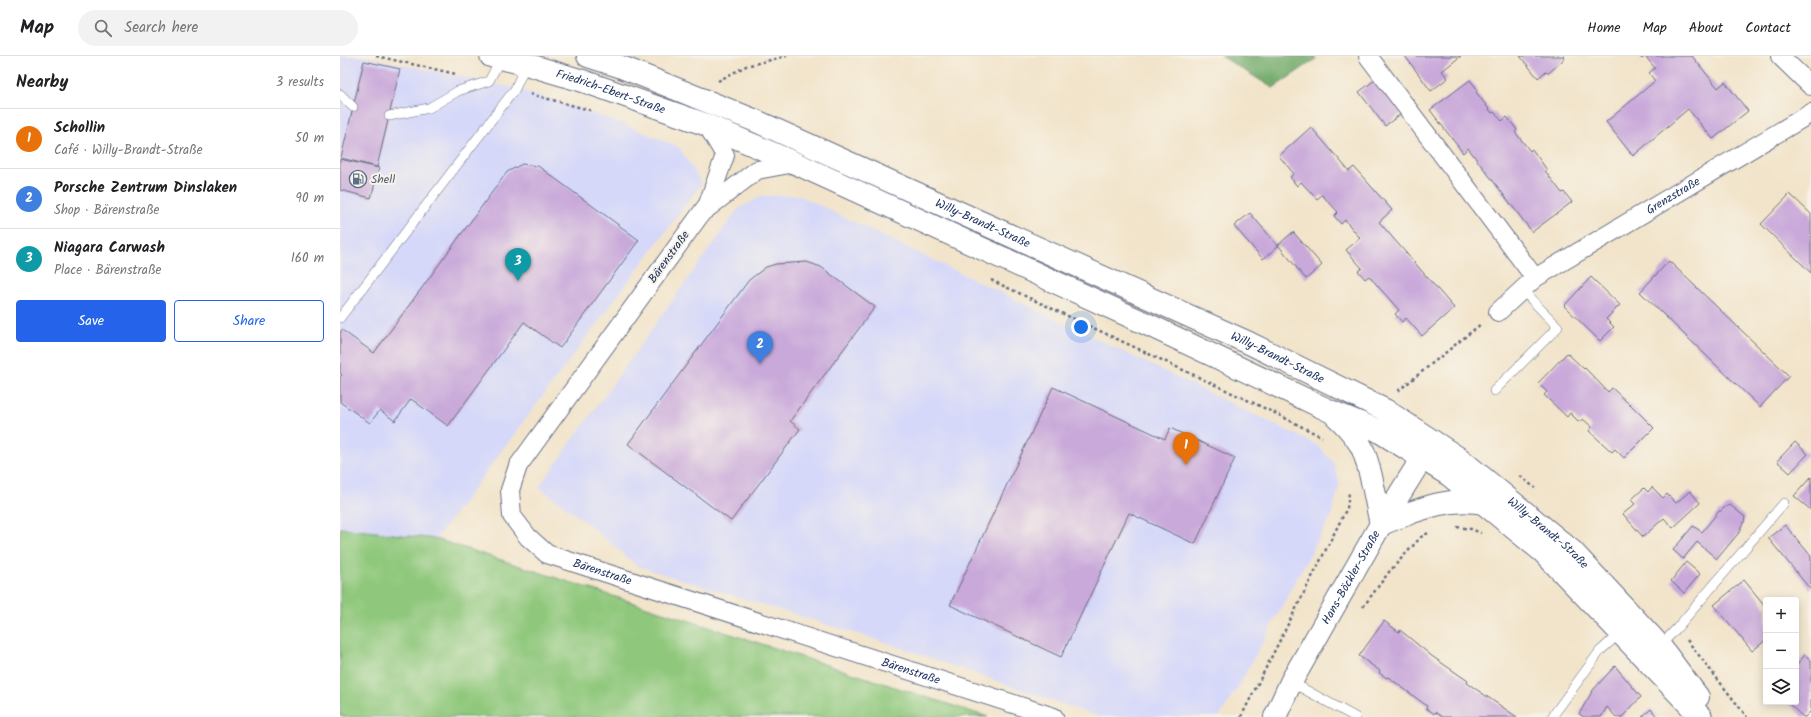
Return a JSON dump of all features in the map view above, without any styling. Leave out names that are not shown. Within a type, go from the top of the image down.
[{"type":"main road","name":"Friedrich-Ebert-Straße","points":[[588,56],[619,66],[756,121]]},
{"type":"main road","name":"Friedrich-Ebert-Straße","points":[[496,57],[526,64],[583,81],[707,126]]},
{"type":"main road","name":"Willy-Brandt-Straße","points":[[756,121],[1249,343],[1385,410],[1428,449],[1449,475],[1543,552],[1627,625],[1660,646],[1714,717]]},
{"type":"main road","name":"Willy-Brandt-Straße","points":[[707,126],[795,163],[1151,326],[1330,411],[1428,449],[1460,459],[1572,550],[1627,625]]},
{"type":"main road","points":[[1330,411],[1349,428],[1360,445],[1366,462],[1381,524],[1442,502],[1473,501],[1484,503]]},
{"type":"main road","name":"Hans-Böckler-Straße","points":[[1275,717],[1291,682],[1381,524],[1428,449]]},
{"type":"main road","points":[[1627,625],[1701,717]]},
{"type":"street","points":[[1368,56],[1528,284]]},
{"type":"street","points":[[1780,56],[1811,86]]},
{"type":"street","name":"Grenzstraße","points":[[1498,312],[1528,284],[1811,113]]},
{"type":"street","name":"Bärenstraße","points":[[707,126],[725,155],[704,209],[518,466],[510,490],[512,516],[528,537],[548,554],[1054,717]]},
{"type":"street","name":"Bärenstraße","points":[[704,209],[757,170],[795,163]]},
{"type":"lane","points":[[389,116],[429,108],[458,92],[489,81],[496,57]]},
{"type":"lane","points":[[340,318],[515,89],[526,64]]},
{"type":"lane","points":[[340,94],[353,107]]},
{"type":"lane","points":[[1494,390],[1558,327],[1528,284]]},
{"type":"lane","points":[[1660,646],[1784,503]]},
{"type":"lane","points":[[1552,717],[1600,651],[1627,625]]},
{"type":"lane","points":[[1291,682],[1355,717]]},
{"type":"path","points":[[376,56],[489,81]]},
{"type":"path","points":[[712,84],[746,66],[787,56]]},
{"type":"path","points":[[515,89],[598,113]]},
{"type":"path","points":[[990,280],[1277,414],[1325,438]]},
{"type":"path","points":[[1396,393],[1498,312]]},
{"type":"path","points":[[1241,717],[1347,508],[1350,488]]},
{"type":"path","points":[[1362,608],[1389,572],[1421,537],[1433,531]]},
{"type":"shaded area","points":[[340,56],[360,56],[516,88],[623,124],[679,147],[702,183],[436,539],[340,528]]},
{"type":"shaded area","points":[[798,195],[1317,445],[1333,462],[1340,483],[1332,514],[1238,687],[1219,717],[1100,717],[887,643],[637,566],[592,527],[539,487],[738,209],[762,196]]},
{"type":"green space","points":[[1221,56],[1314,56],[1316,59],[1273,88]]},
{"type":"green space","points":[[340,528],[436,539],[988,717],[346,717],[340,715]]},
{"type":"building","points":[[1405,56],[1461,56],[1442,71],[1448,78],[1431,91]]},
{"type":"building","points":[[1520,56],[1564,56],[1563,60],[1549,73],[1545,72],[1538,78]]},
{"type":"building","points":[[1645,56],[1692,56],[1718,88],[1725,82],[1748,111],[1713,139],[1688,109],[1633,156],[1606,122],[1655,81],[1649,73],[1655,68]]},
{"type":"building","points":[[364,61],[400,69],[377,167],[341,158]]},
{"type":"building","points":[[1376,79],[1402,113],[1385,126],[1359,92]]},
{"type":"building","points":[[1470,80],[1478,90],[1476,92],[1492,113],[1494,112],[1502,121],[1507,117],[1517,130],[1515,132],[1530,151],[1532,149],[1547,170],[1545,171],[1562,193],[1564,192],[1572,202],[1532,232],[1468,148],[1463,153],[1430,110]]},
{"type":"building","points":[[1311,127],[1349,171],[1354,167],[1392,210],[1379,222],[1454,308],[1422,336],[1406,318],[1402,322],[1395,314],[1399,310],[1369,276],[1365,279],[1358,271],[1362,268],[1346,250],[1360,238],[1345,220],[1341,224],[1334,216],[1338,212],[1322,195],[1317,199],[1301,182],[1297,186],[1290,177],[1294,174],[1279,156]]},
{"type":"building","name":"Shell","points":[[340,159],[379,168],[371,198],[340,190]]},
{"type":"building","points":[[522,164],[538,166],[639,240],[560,348],[524,322],[448,426],[411,399],[395,421],[380,410],[370,423],[340,402],[340,377],[342,375],[340,373],[340,333],[342,330],[374,353],[507,172]]},
{"type":"building","points":[[1790,194],[1811,214],[1811,273],[1761,224]]},
{"type":"building","points":[[1250,213],[1278,246],[1263,259],[1234,226]]},
{"type":"building","points":[[1293,232],[1322,265],[1306,279],[1278,245]]},
{"type":"building","points":[[1669,261],[1789,376],[1760,407],[1640,292]]},
{"type":"building","points":[[807,262],[821,267],[875,307],[790,421],[800,429],[731,521],[628,444],[749,280],[766,267],[776,264]]},
{"type":"building","points":[[1591,277],[1620,305],[1606,319],[1614,327],[1600,341],[1564,306]]},
{"type":"building","points":[[1567,353],[1584,369],[1585,368],[1608,392],[1612,388],[1654,428],[1624,458],[1615,449],[1612,452],[1589,431],[1592,427],[1583,419],[1579,422],[1570,413],[1567,417],[1544,395],[1547,392],[1538,383]]},
{"type":"building","points":[[1053,387],[1165,439],[1170,428],[1235,458],[1195,544],[1129,513],[1061,657],[950,605]]},
{"type":"building","points":[[1795,442],[1808,454],[1790,473],[1777,461]]},
{"type":"building","points":[[1811,477],[1811,510],[1794,496]]},
{"type":"building","points":[[1652,487],[1663,498],[1667,494],[1676,503],[1690,491],[1700,503],[1673,528],[1664,518],[1643,537],[1623,514],[1635,504],[1631,500],[1644,488],[1648,492]]},
{"type":"building","points":[[1730,505],[1745,517],[1744,522],[1740,528],[1742,529],[1717,559],[1697,542],[1683,559],[1673,550],[1693,526],[1702,532],[1719,511]]},
{"type":"building","points":[[1785,525],[1811,556],[1811,590],[1768,538]]},
{"type":"building","points":[[1686,562],[1700,574],[1684,593],[1671,581]]},
{"type":"building","points":[[1744,580],[1763,603],[1763,642],[1752,651],[1714,605]]},
{"type":"building","points":[[1384,621],[1399,632],[1400,630],[1433,657],[1468,681],[1467,683],[1517,717],[1442,717],[1435,712],[1434,714],[1426,708],[1427,706],[1388,677],[1387,678],[1379,673],[1380,671],[1359,656]]},
{"type":"building","points":[[1805,655],[1811,660],[1811,711],[1805,717],[1803,717],[1790,705],[1799,705],[1799,662]]},
{"type":"building","points":[[1615,666],[1641,697],[1622,717],[1616,717],[1607,707],[1601,717],[1584,717],[1579,714],[1593,690]]},
{"type":"building","points":[[1651,709],[1657,717],[1642,717]]},
{"type":"place","name":"Shell","points":[[358,179]]},
{"type":"place","name":"Niagara Carwash","points":[[518,281]]},
{"type":"place","name":"Porsche Zentrum Dinslaken","points":[[760,364]]},
{"type":"place","name":"Schollin","points":[[1186,465]]}]
